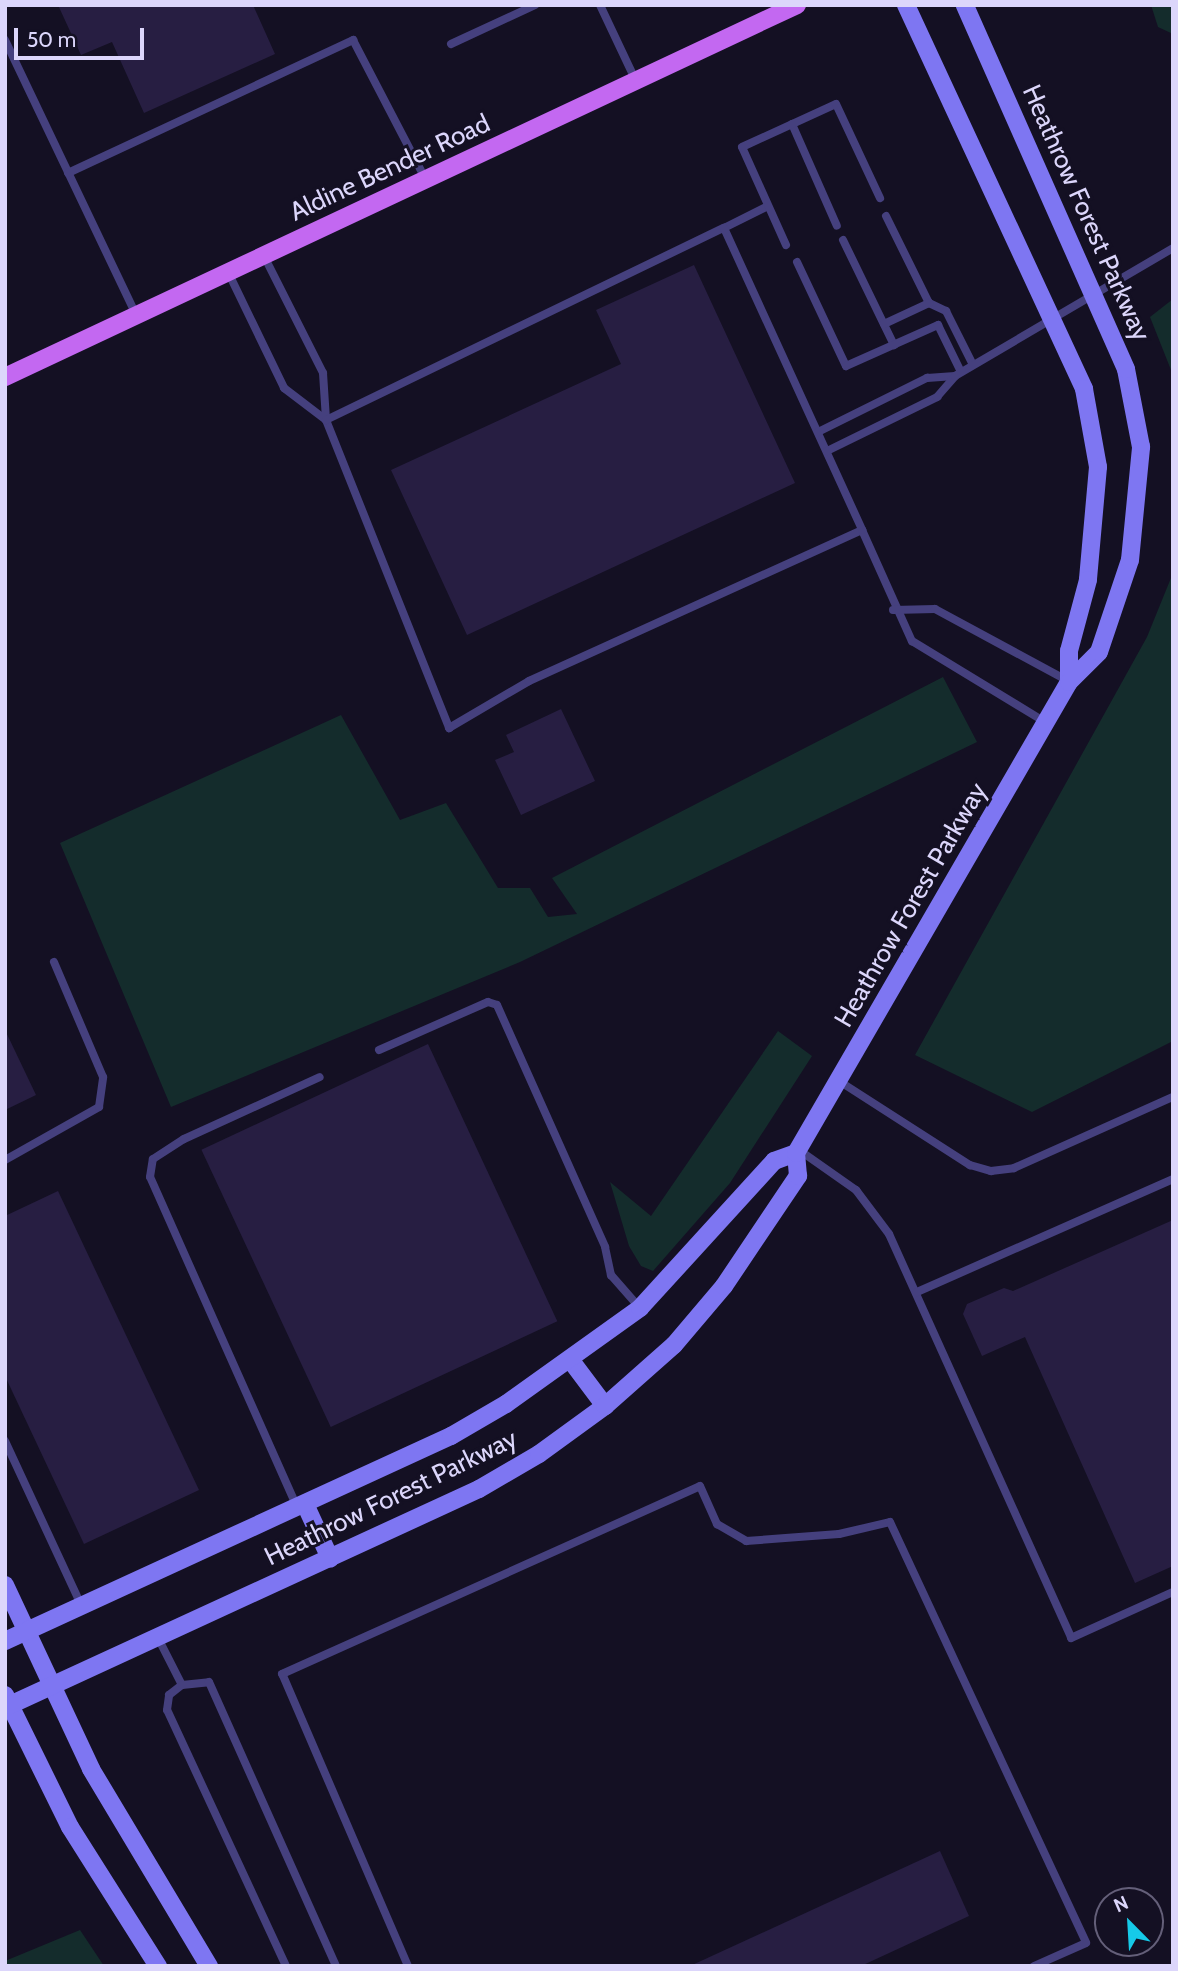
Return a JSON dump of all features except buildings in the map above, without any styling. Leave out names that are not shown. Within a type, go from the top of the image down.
[{"type":"main road","name":"Aldine Bender Road","points":[[5,377],[797,5]]},
{"type":"street","name":"Heathrow Forest Parkway","points":[[906,5],[1054,317],[1084,389],[1098,467],[1088,580],[1069,651],[1069,682]]},
{"type":"street","name":"Heathrow Forest Parkway","points":[[8,1700],[53,1685],[479,1489],[605,1406],[674,1345],[724,1286],[798,1176],[798,1151],[838,1080],[1048,724],[1069,682],[1099,652],[1130,560],[1141,447],[1126,369],[965,5]]},
{"type":"street","name":"Heathrow Forest Parkway","points":[[5,1641],[451,1436],[572,1362],[640,1308],[774,1161],[798,1151]]},
{"type":"street","points":[[572,1362],[605,1406]]},
{"type":"street","points":[[301,1505],[330,1558]]},
{"type":"street","points":[[5,1585],[91,1769],[209,1966]]},
{"type":"street","points":[[8,1700],[70,1827],[158,1966]]},
{"type":"lane","points":[[451,44],[535,5]]},
{"type":"lane","points":[[600,5],[636,81]]},
{"type":"lane","points":[[5,40],[136,316]]},
{"type":"lane","points":[[68,173],[353,40],[426,180]]},
{"type":"lane","points":[[786,245],[742,147],[836,104],[880,198]]},
{"type":"lane","points":[[792,124],[836,226]]},
{"type":"lane","points":[[326,420],[768,206]]},
{"type":"lane","points":[[886,216],[929,303],[946,311],[973,365]]},
{"type":"lane","points":[[724,228],[862,530],[893,610],[912,642],[1048,724]]},
{"type":"lane","points":[[844,240],[894,345]]},
{"type":"lane","points":[[827,451],[936,397],[958,374],[1173,248]]},
{"type":"lane","points":[[264,256],[323,373],[326,420],[449,728],[529,681],[862,530]]},
{"type":"lane","points":[[797,262],[846,366],[938,325],[958,374]]},
{"type":"lane","points":[[229,274],[284,388],[326,420]]},
{"type":"lane","points":[[884,324],[929,303]]},
{"type":"lane","points":[[818,432],[927,379],[958,374]]},
{"type":"lane","points":[[893,610],[935,609],[1069,682]]},
{"type":"lane","points":[[5,1160],[99,1107],[103,1077],[54,962]]},
{"type":"lane","points":[[379,1050],[488,1002],[497,1004],[605,1247],[611,1275],[640,1308]]},
{"type":"lane","points":[[301,1505],[150,1177],[153,1159],[184,1139],[320,1077]]},
{"type":"lane","points":[[838,1080],[970,1164],[991,1171],[1014,1168],[1173,1097]]},
{"type":"lane","points":[[798,1151],[846,1181],[875,1210],[917,1292],[1071,1638],[1173,1592]]},
{"type":"lane","points":[[917,1292],[1173,1179]]},
{"type":"lane","points":[[5,1441],[81,1605]]},
{"type":"lane","points":[[408,1966],[282,1674],[701,1486],[717,1524],[746,1541],[839,1534],[890,1522],[1086,1943],[1034,1966]]},
{"type":"lane","points":[[157,1636],[181,1685]]},
{"type":"lane","points":[[286,1966],[167,1710],[169,1695],[181,1685],[209,1682],[335,1966]]},
{"type":"green space","points":[[1151,5],[1173,5],[1173,34],[1158,27]]},
{"type":"green space","points":[[1173,299],[1173,375],[1150,317]]},
{"type":"green space","points":[[1173,573],[1173,1041],[1032,1112],[915,1055],[1147,637]]},
{"type":"green space","points":[[943,677],[977,742],[520,962],[171,1107],[60,843],[341,715],[400,820],[446,803],[498,888],[530,888],[548,917],[577,914],[552,878]]},
{"type":"green space","points":[[778,1031],[812,1056],[730,1183],[653,1271],[641,1266],[629,1246],[610,1182],[651,1216]]},
{"type":"green space","points":[[80,1930],[104,1966],[5,1966],[5,1961]]}]
